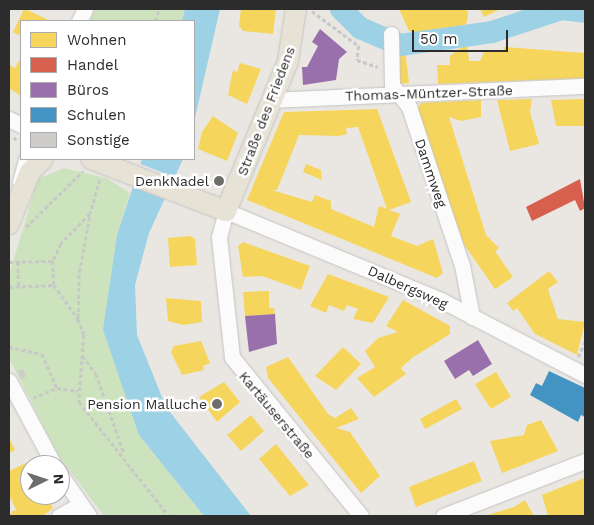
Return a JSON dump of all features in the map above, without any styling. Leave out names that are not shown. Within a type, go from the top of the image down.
[{"type":"main road","name":"Straße des Friedens","points":[[226,211],[288,61],[296,9]]},
{"type":"main road","points":[[13,224],[30,172],[42,160]]},
{"type":"main road","points":[[98,166],[186,194],[226,211]]},
{"type":"street","name":"Dammweg","points":[[391,34],[388,71],[409,107],[462,265],[472,317]]},
{"type":"street","name":"Thomas-Müntzer-Straße","points":[[272,100],[585,86]]},
{"type":"street","points":[[13,224],[26,160]]},
{"type":"street","name":"Dalbergsweg","points":[[226,211],[354,262],[472,317],[585,375]]},
{"type":"street","name":"Kartäuserstraße","points":[[226,211],[219,237],[232,357],[362,516]]},
{"type":"street","points":[[9,381],[49,455]]},
{"type":"street","points":[[443,516],[585,461]]},
{"type":"street","points":[[59,516],[85,511],[70,489]]},
{"type":"path","points":[[296,9],[312,11],[328,20],[359,46],[358,60],[388,71]]},
{"type":"path","points":[[13,224],[42,216],[98,166]]},
{"type":"path","points":[[78,319],[79,272],[98,166]]},
{"type":"path","points":[[90,214],[61,244],[53,261],[54,285],[78,319],[84,335],[78,392],[90,419],[124,455],[169,516]]},
{"type":"path","points":[[9,262],[53,261]]},
{"type":"path","points":[[18,262],[19,286]]},
{"type":"path","points":[[9,287],[54,285]]},
{"type":"path","points":[[9,347],[42,354],[57,388]]},
{"type":"path","points":[[82,354],[96,374],[124,455]]},
{"type":"path","points":[[37,396],[57,388],[78,392]]},
{"type":"green space","points":[[95,9],[185,9],[182,20],[90,20]]},
{"type":"green space","points":[[64,168],[106,178],[130,193],[117,235],[139,435],[204,516],[104,516],[70,471],[70,455],[58,455],[9,358],[9,275],[38,179]]},
{"type":"water","points":[[185,9],[220,9],[195,118],[195,20],[182,20]]},
{"type":"water","points":[[142,160],[183,160],[149,233],[135,285],[137,335],[166,407],[251,516],[204,516],[139,435],[103,330],[117,235]]},
{"type":"pier","points":[[138,163],[177,178],[166,200],[130,186]]},
{"type":"building: Wohnen","points":[[24,9],[49,20],[20,20],[20,36],[13,32]]},
{"type":"building: Wohnen","points":[[241,9],[276,9],[273,34],[243,31],[239,26]]},
{"type":"building: Wohnen","points":[[399,9],[467,9],[468,15],[466,25],[415,33],[409,31]]},
{"type":"building: Wohnen","points":[[480,9],[501,9],[484,17]]},
{"type":"building: Wohnen","points":[[467,43],[469,61],[480,61],[484,52],[504,51],[504,47],[585,53],[585,78],[438,84],[437,65],[450,65],[450,56]]},
{"type":"building: Wohnen","points":[[405,50],[409,83],[397,84],[392,52]]},
{"type":"building: Wohnen","points":[[20,59],[20,95],[9,88],[9,65],[15,68]]},
{"type":"building: Wohnen","points":[[240,63],[261,69],[247,104],[228,95],[233,70],[237,72]]},
{"type":"building: Wohnen","points":[[532,99],[530,112],[539,144],[510,151],[497,100]]},
{"type":"building: Wohnen","points":[[585,99],[585,126],[556,126],[551,100]]},
{"type":"building: Wohnen","points":[[481,100],[481,117],[461,121],[449,117],[486,235],[499,248],[495,251],[513,277],[495,289],[463,243],[417,109],[421,103]]},
{"type":"building: Wohnen","points":[[377,109],[411,202],[389,210],[400,214],[391,236],[417,246],[433,239],[443,273],[437,278],[247,200],[284,112]],"holes":[[[358,127],[387,209],[379,206],[374,227],[331,209],[331,201],[315,195],[312,202],[272,190],[277,190],[299,135],[339,136],[347,134],[346,128]]]},
{"type":"building: Wohnen","points":[[213,116],[238,133],[227,161],[198,149],[202,132]]},
{"type":"building: Wohnen","points":[[306,164],[321,170],[322,180],[303,172]]},
{"type":"building: Wohnen","points":[[190,236],[195,239],[197,265],[170,267],[168,238]]},
{"type":"building: Wohnen","points":[[243,242],[310,266],[301,290],[262,276],[243,277],[238,246]]},
{"type":"building: Wohnen","points":[[549,271],[558,282],[548,289],[558,319],[585,322],[577,355],[535,334],[517,308],[513,311],[507,303]]},
{"type":"building: Wohnen","points":[[328,274],[389,297],[373,323],[353,319],[358,309],[347,305],[344,311],[329,305],[326,313],[310,306]]},
{"type":"building: Wohnen","points":[[269,291],[269,308],[274,308],[275,314],[245,316],[243,292]]},
{"type":"building: Wohnen","points":[[166,298],[201,301],[202,322],[183,325],[168,321]]},
{"type":"building: Wohnen","points":[[403,300],[450,326],[450,334],[412,358],[401,368],[406,374],[374,397],[357,378],[375,367],[365,351],[378,338],[398,332],[386,326]]},
{"type":"building: Wohnen","points":[[201,341],[210,363],[203,366],[204,370],[182,375],[171,352],[174,346]]},
{"type":"building: Wohnen","points":[[343,347],[361,364],[336,390],[315,376]]},
{"type":"building: Wohnen","points":[[288,357],[328,414],[335,418],[351,408],[359,419],[336,428],[350,432],[380,476],[361,493],[268,378],[266,367]]},
{"type":"building: Wohnen","points":[[496,372],[511,397],[491,409],[475,384]]},
{"type":"building: Wohnen","points":[[224,382],[240,402],[217,422],[199,397]]},
{"type":"building: Wohnen","points":[[456,399],[462,409],[425,429],[420,419]]},
{"type":"building: Wohnen","points":[[251,415],[264,431],[241,451],[227,435]]},
{"type":"building: Wohnen","points":[[541,420],[558,451],[502,473],[490,441],[524,435],[527,425]]},
{"type":"building: Wohnen","points":[[9,438],[15,450],[9,453]]},
{"type":"building: Wohnen","points":[[276,444],[309,485],[290,496],[259,459]]},
{"type":"building: Wohnen","points":[[474,461],[482,481],[416,507],[409,487]]},
{"type":"building: Wohnen","points":[[20,466],[20,505],[51,505],[53,508],[43,516],[9,516],[14,510],[17,512],[9,495],[9,471]]},
{"type":"building: Wohnen","points":[[584,478],[585,515],[548,516],[542,495]]},
{"type":"building: Wohnen","points":[[525,500],[534,516],[484,516],[514,507]]},
{"type":"building: Handel","points":[[580,179],[585,208],[580,211],[575,200],[532,221],[526,207]]},
{"type":"building: Büros","points":[[320,29],[347,52],[339,59],[336,80],[303,85],[302,67],[307,67],[318,46],[312,42]]},
{"type":"building: Büros","points":[[275,314],[277,344],[249,352],[245,316]]},
{"type":"building: Büros","points":[[478,340],[492,364],[473,376],[469,370],[455,379],[444,361]]},
{"type":"building: Schulen","points":[[549,371],[585,388],[585,417],[581,415],[578,422],[530,395],[536,383],[542,386]]},
{"type":"building: Sonstige","points":[[23,369],[26,377],[21,379],[17,371]]},
{"type":"waterway","points":[[341,9],[360,28],[400,45],[492,32],[561,9]]},
{"type":"waterway","points":[[562,9],[585,12]]},
{"type":"place","name":"DenkNadel","points":[[219,181]]},
{"type":"place","name":"Pension Malluche","points":[[217,404]]}]
